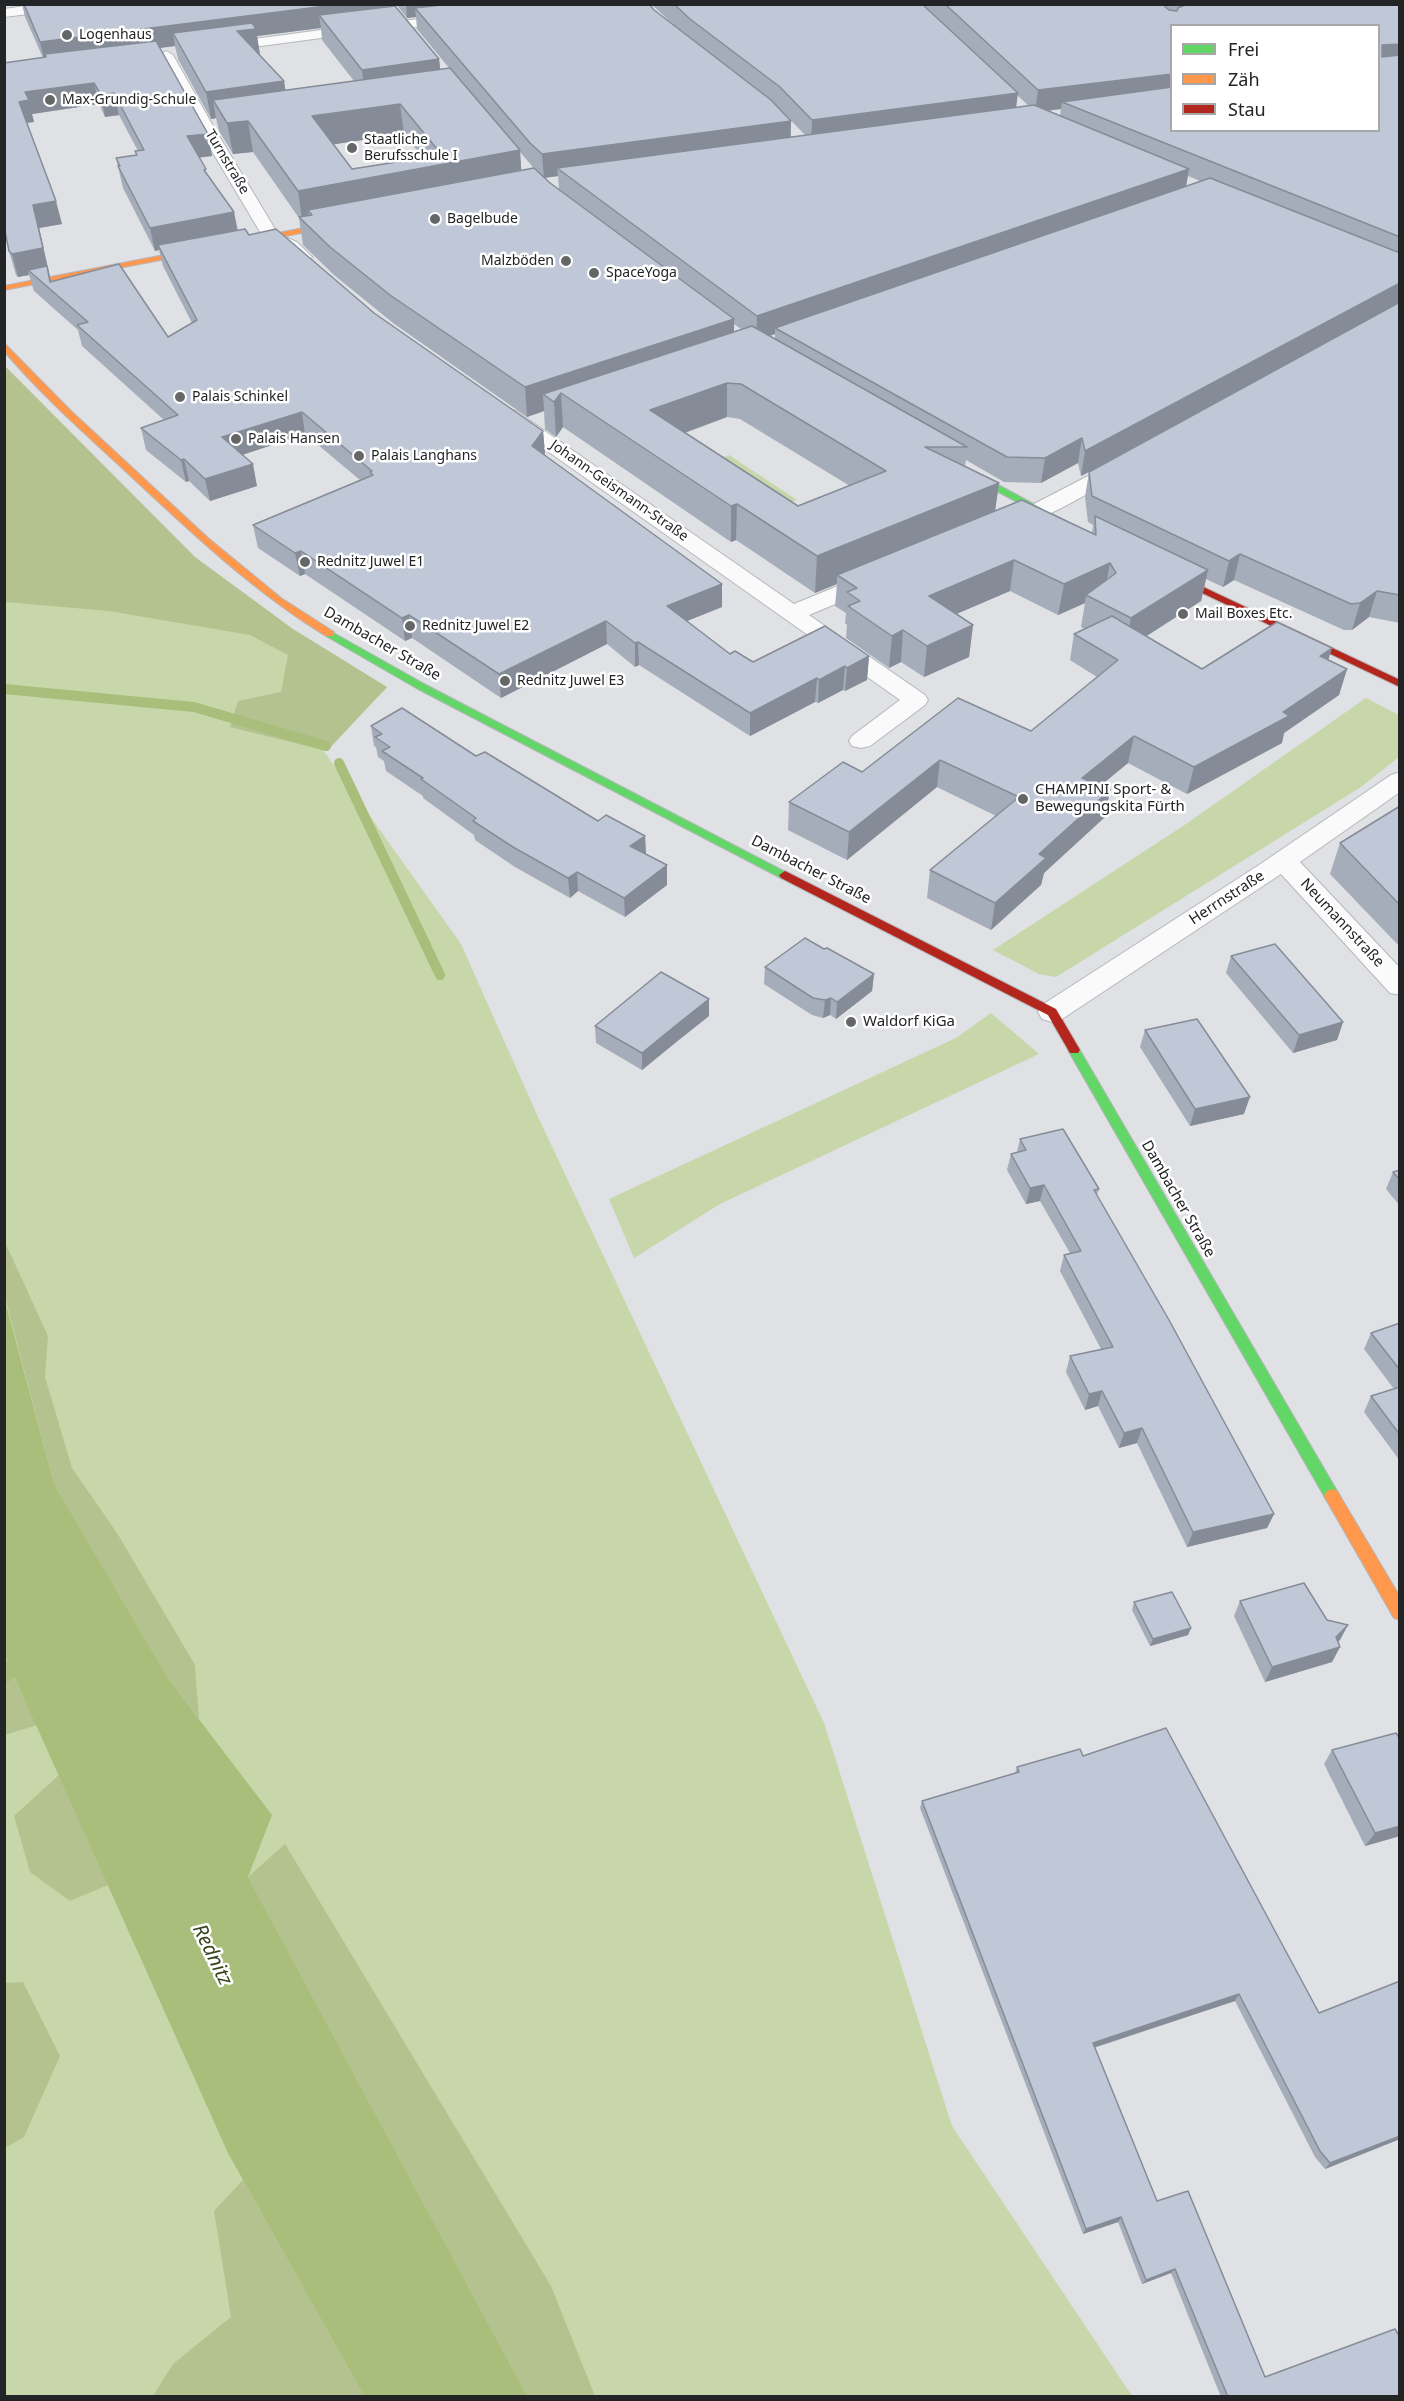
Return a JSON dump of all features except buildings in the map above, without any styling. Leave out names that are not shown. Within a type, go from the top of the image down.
[{"type":"street","points":[[4,13],[77,4]]},
{"type":"street","points":[[390,11],[411,37]]},
{"type":"street","points":[[200,50],[476,18]]},
{"type":"street","name":"Turnstraße","points":[[165,55],[211,125],[272,237]]},
{"type":"street","points":[[4,288],[358,220]]},
{"type":"street","points":[[272,237],[291,246],[313,267]]},
{"type":"street","name":"Dambacher Straße","points":[[4,345],[33,381],[211,546],[297,615],[422,687],[1052,1012],[1400,1613]]},
{"type":"street","name":"Johann-Geismann-Straße","points":[[494,405],[915,700],[861,741]]},
{"type":"street","name":"Johann-Geismann-Straße","points":[[525,426],[547,418]]},
{"type":"street","points":[[991,531],[1038,511],[1143,453]]},
{"type":"street","points":[[946,460],[1038,511],[1074,528]]},
{"type":"street","points":[[1149,564],[1400,684]]},
{"type":"street","points":[[793,613],[892,572]]},
{"type":"street","name":"Herrnstraße","points":[[1052,1012],[1284,861],[1400,780]]},
{"type":"street","name":"Neumannstraße","points":[[1284,861],[1400,986]]},
{"type":"shaded area","points":[[5,366],[195,557],[293,629],[387,687],[327,751],[230,727],[238,701],[281,692],[288,655],[250,635],[109,611],[5,602]]},
{"type":"shaded area","points":[[4,372],[191,560],[284,630],[386,689],[323,750],[461,944],[539,1119],[824,1723],[952,2126],[1132,2396],[5,2396]]},
{"type":"shaded area","points":[[729,455],[797,500],[776,508],[708,463]]},
{"type":"shaded area","points":[[1366,698],[1399,715],[1399,757],[1361,787],[1056,977],[1039,974],[993,950],[1186,824]]},
{"type":"shaded area","points":[[991,1013],[1039,1054],[720,1204],[634,1258],[609,1199],[956,1038]]},
{"type":"shaded area","points":[[4,1240],[48,1336],[45,1377],[72,1468],[117,1533],[195,1665],[199,1719],[169,1680],[54,1484],[5,1297]]},
{"type":"shaded area","points":[[4,1656],[37,1725],[5,1735],[4,1735]]},
{"type":"shaded area","points":[[59,1775],[108,1885],[70,1901],[30,1872],[14,1816]]},
{"type":"shaded area","points":[[285,1844],[551,2286],[595,2396],[527,2396],[248,1877]]},
{"type":"shaded area","points":[[23,1982],[60,2056],[24,2137],[5,2148],[5,1983]]},
{"type":"shaded area","points":[[243,2180],[364,2396],[153,2396],[173,2364],[231,2317],[214,2211]]},
{"type":"water","name":"Rednitz","points":[[4,1297],[54,1484],[169,1680],[272,1815],[248,1877],[527,2396],[364,2396],[228,2153],[5,1656]]},
{"type":"waterway","points":[[4,689],[194,707],[326,746]]},
{"type":"waterway","points":[[339,763],[440,975]]},
{"type":"waterway","points":[[4,1675],[24,1658]]},
{"type":"traffic: fast","points":[[960,468],[1060,521]]},
{"type":"traffic: fast","points":[[330,634],[422,687],[785,875]]},
{"type":"traffic: fast","points":[[1074,1050],[1332,1496]]},
{"type":"traffic: slow","points":[[4,288],[345,222]]},
{"type":"traffic: slow","points":[[4,345],[68,413],[228,561],[277,600],[330,634]]},
{"type":"traffic: slow","points":[[1332,1496],[1400,1613]]},
{"type":"traffic: jam","points":[[1163,571],[1400,684]]},
{"type":"traffic: jam","points":[[785,875],[1052,1012],[1074,1050]]},
{"type":"place","name":"Logenhaus","points":[[67,35]]},
{"type":"place","name":"Max-Grundig-Schule","points":[[50,100]]},
{"type":"place","name":"Staatliche Berufsschule I","points":[[352,148]]},
{"type":"place","name":"Bagelbude","points":[[435,219]]},
{"type":"place","name":"Malzböden","points":[[566,261]]},
{"type":"place","name":"SpaceYoga","points":[[594,273]]},
{"type":"place","name":"Palais Schinkel","points":[[180,397]]},
{"type":"place","name":"Palais Hansen","points":[[236,439]]},
{"type":"place","name":"Palais Langhans","points":[[359,456]]},
{"type":"place","name":"Rednitz Juwel E1","points":[[305,562]]},
{"type":"place","name":"Mail Boxes Etc.","points":[[1183,614]]},
{"type":"place","name":"Rednitz Juwel E2","points":[[410,626]]},
{"type":"place","name":"Rednitz Juwel E3","points":[[505,681]]},
{"type":"place","name":"CHAMPINI Sport- & Bewegungskita Fürth","points":[[1023,799]]},
{"type":"place","name":"Waldorf KiGa","points":[[851,1022]]}]
